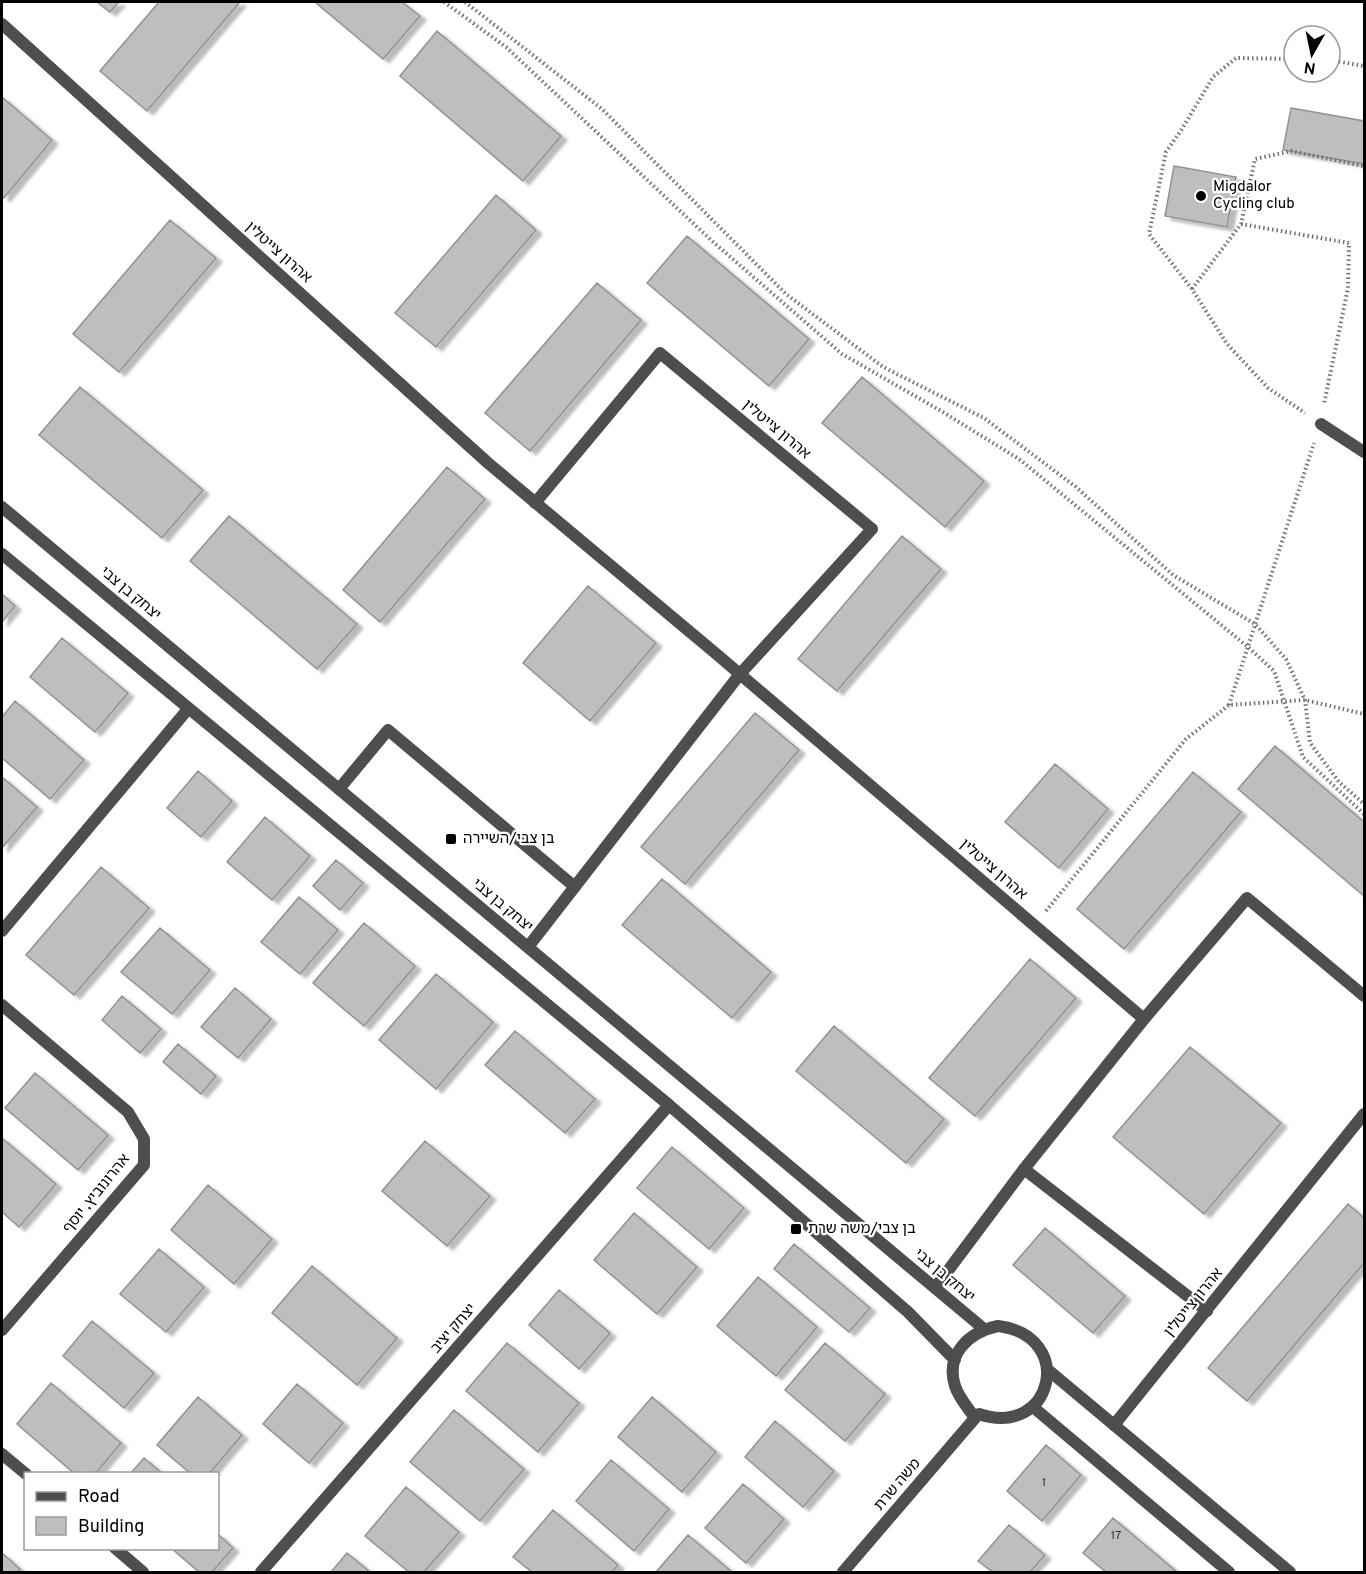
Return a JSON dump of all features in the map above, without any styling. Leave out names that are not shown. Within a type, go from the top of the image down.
[{"type":"street","name":"אהרון צייטלין","points":[[2,24],[488,463],[740,674],[1144,1019]]},
{"type":"street","name":"אהרון צייטלין","points":[[528,947],[740,674],[872,529],[660,353],[535,503]]},
{"type":"street","points":[[1321,424],[1365,452]]},
{"type":"street","name":"יצחק בן צבי","points":[[2,507],[984,1329]]},
{"type":"street","points":[[2,554],[669,1105],[908,1312],[955,1360]]},
{"type":"street","points":[[2,931],[188,709]]},
{"type":"street","points":[[339,789],[388,730],[575,887]]},
{"type":"street","points":[[935,1288],[1024,1169],[1144,1019],[1247,898],[1365,996]]},
{"type":"street","name":"אהרונוביץ, יוסף","points":[[2,1005],[128,1112],[144,1139],[144,1165],[2,1330]]},
{"type":"street","name":"יצחק יציב","points":[[261,1572],[669,1105]]},
{"type":"street","name":"אהרון צייטלין","points":[[1114,1425],[1365,1114]]},
{"type":"street","points":[[1024,1169],[1207,1311]]},
{"type":"street","points":[[998,1326],[1026,1333],[1044,1355],[1047,1369],[1046,1383],[1033,1407],[1021,1415],[1006,1419],[992,1419],[979,1414],[975,1418],[960,1396],[955,1384],[955,1360],[961,1347],[971,1336],[984,1329],[998,1326]]},
{"type":"street","points":[[1047,1369],[1290,1572]]},
{"type":"street","points":[[1033,1407],[1229,1572]]},
{"type":"street","name":"משה שרת","points":[[843,1572],[975,1418]]},
{"type":"street","points":[[2,1454],[24,1472]]},
{"type":"street","points":[[117,1550],[143,1572]]},
{"type":"path","points":[[444,2],[506,47],[712,240],[842,354],[1019,459],[1248,647],[1274,672],[1286,701],[1303,756],[1365,814]]},
{"type":"path","points":[[465,2],[602,109],[786,294],[883,367],[984,418],[1076,487],[1173,576],[1255,624],[1286,659],[1305,700],[1310,743],[1339,782],[1365,804]]},
{"type":"path","points":[[1282,58],[1236,58],[1213,77],[1166,152],[1149,234],[1192,289],[1227,344],[1268,388],[1321,424]]},
{"type":"path","points":[[1342,62],[1365,66]]},
{"type":"path","points":[[1192,289],[1241,224],[1255,159],[1291,152],[1365,166]]},
{"type":"path","points":[[1034,925],[1186,740],[1229,705],[1321,424],[1348,288],[1349,243],[1241,224]]},
{"type":"path","points":[[1229,705],[1305,700],[1365,714]]},
{"type":"building","points":[[97,2],[119,2],[110,12]]},
{"type":"building","points":[[159,2],[240,2],[147,111],[100,71]]},
{"type":"building","points":[[315,2],[402,2],[420,16],[383,59]]},
{"type":"building","points":[[437,31],[561,136],[523,181],[400,76]]},
{"type":"building","points":[[2,97],[52,140],[4,198],[2,196]]},
{"type":"building","points":[[1291,108],[1364,121],[1364,164],[1283,150]]},
{"type":"building","name":"Migdalor Cycling club","points":[[1174,166],[1236,177],[1227,227],[1165,216]]},
{"type":"building","points":[[496,195],[536,230],[436,347],[395,313]]},
{"type":"building","points":[[170,220],[216,258],[119,372],[73,334]]},
{"type":"building","points":[[687,236],[809,339],[769,386],[647,283]]},
{"type":"building","points":[[597,283],[641,320],[530,451],[485,413]]},
{"type":"building","points":[[862,377],[984,481],[945,527],[822,423]]},
{"type":"building","points":[[80,387],[203,490],[162,538],[39,435]]},
{"type":"building","points":[[447,467],[485,499],[380,622],[343,590]]},
{"type":"building","points":[[229,516],[357,624],[317,669],[190,561]]},
{"type":"building","points":[[902,536],[941,569],[837,691],[798,659]]},
{"type":"building","points":[[588,586],[656,643],[590,721],[523,663]]},
{"type":"building","points":[[2,594],[15,606],[2,622]]},
{"type":"building","points":[[62,638],[128,693],[95,732],[30,677]]},
{"type":"building","points":[[15,701],[84,760],[50,799],[2,758],[2,717]]},
{"type":"building","points":[[755,713],[799,750],[685,884],[641,847]]},
{"type":"building","points":[[1275,746],[1364,822],[1364,896],[1238,789]]},
{"type":"building","points":[[1055,764],[1108,809],[1059,868],[1005,822]]},
{"type":"building","points":[[198,771],[232,801],[201,837],[167,808]]},
{"type":"building","points":[[1193,772],[1241,812],[1124,949],[1077,909]]},
{"type":"building","points":[[2,777],[37,807],[2,848]]},
{"type":"building","points":[[265,817],[310,856],[272,900],[227,862]]},
{"type":"building","points":[[336,860],[363,883],[340,910],[313,886]]},
{"type":"building","points":[[101,867],[149,908],[74,995],[26,955]]},
{"type":"building","points":[[662,879],[771,972],[732,1018],[622,925]]},
{"type":"building","points":[[299,897],[338,930],[300,974],[261,942]]},
{"type":"building","points":[[364,923],[415,966],[364,1026],[313,983]]},
{"type":"building","points":[[160,928],[210,970],[172,1014],[121,972]]},
{"type":"building","points":[[1030,959],[1076,998],[975,1116],[929,1078]]},
{"type":"building","points":[[436,974],[493,1022],[436,1089],[379,1040]]},
{"type":"building","points":[[235,988],[271,1019],[238,1058],[201,1027]]},
{"type":"building","points":[[122,996],[161,1029],[140,1053],[102,1020]]},
{"type":"building","points":[[834,1026],[944,1119],[906,1163],[796,1071]]},
{"type":"building","points":[[515,1031],[595,1099],[565,1133],[485,1065]]},
{"type":"building","points":[[178,1044],[216,1076],[201,1094],[163,1062]]},
{"type":"building","points":[[1190,1047],[1281,1123],[1204,1214],[1113,1137]]},
{"type":"building","points":[[35,1073],[108,1135],[78,1170],[5,1108]]},
{"type":"building","points":[[2,1138],[56,1184],[19,1227],[2,1212]]},
{"type":"building","points":[[425,1141],[490,1196],[447,1246],[382,1191]]},
{"type":"building","points":[[672,1147],[744,1208],[709,1249],[637,1188]]},
{"type":"building","points":[[208,1185],[272,1239],[234,1284],[171,1230]]},
{"type":"building","points":[[1348,1204],[1364,1218],[1364,1263],[1247,1401],[1208,1368]]},
{"type":"building","points":[[634,1213],[697,1267],[657,1314],[594,1260]]},
{"type":"building","points":[[1045,1228],[1125,1296],[1093,1333],[1013,1265]]},
{"type":"building","points":[[794,1244],[870,1308],[849,1332],[774,1269]]},
{"type":"building","points":[[159,1249],[204,1287],[166,1332],[120,1294]]},
{"type":"building","points":[[312,1266],[397,1338],[357,1385],[272,1313]]},
{"type":"building","points":[[758,1277],[817,1327],[776,1376],[717,1326]]},
{"type":"building","points":[[559,1290],[610,1333],[579,1369],[529,1325]]},
{"type":"building","points":[[92,1321],[154,1373],[124,1408],[63,1356]]},
{"type":"building","points":[[507,1343],[579,1403],[538,1452],[466,1391]]},
{"type":"building","points":[[825,1343],[885,1394],[845,1441],[785,1390]]},
{"type":"building","points":[[51,1383],[121,1443],[97,1472],[73,1472],[17,1424]]},
{"type":"building","points":[[297,1384],[343,1423],[309,1463],[263,1424]]},
{"type":"building","points":[[198,1397],[242,1435],[211,1472],[189,1472],[157,1445]]},
{"type":"building","points":[[652,1397],[716,1452],[682,1492],[618,1437]]},
{"type":"building","points":[[454,1410],[524,1469],[480,1521],[410,1462]]},
{"type":"building","points":[[775,1421],[834,1471],[803,1507],[745,1457]]},
{"type":"building","points":[[1046,1445],[1081,1475],[1042,1521],[1007,1491]]},
{"type":"building","points":[[144,1458],[161,1472],[132,1472]]},
{"type":"building","points":[[611,1460],[669,1509],[634,1551],[576,1501]]},
{"type":"building","points":[[743,1484],[784,1519],[746,1563],[705,1528]]},
{"type":"building","points":[[406,1487],[459,1532],[424,1572],[409,1572],[365,1536]]},
{"type":"building","points":[[553,1510],[618,1565],[612,1572],[532,1572],[513,1557]]},
{"type":"building","points":[[1113,1518],[1177,1572],[1106,1572],[1083,1553]]},
{"type":"building","points":[[1009,1525],[1045,1555],[1030,1572],[993,1572],[978,1561]]},
{"type":"building","points":[[219,1535],[233,1548],[212,1572],[199,1572],[173,1550],[219,1550]]},
{"type":"building","points":[[688,1535],[732,1572],[656,1572]]},
{"type":"building","points":[[2,1553],[20,1569],[17,1572],[2,1572]]},
{"type":"building","points":[[347,1553],[370,1572],[331,1572]]},
{"type":"place","name":"Migdalor Cycling club","points":[[1201,196]]},
{"type":"place","name":"בן צבי/השיירה","points":[[451,839]]},
{"type":"place","name":"בן צבי/משה שרת","points":[[796,1229]]}]
